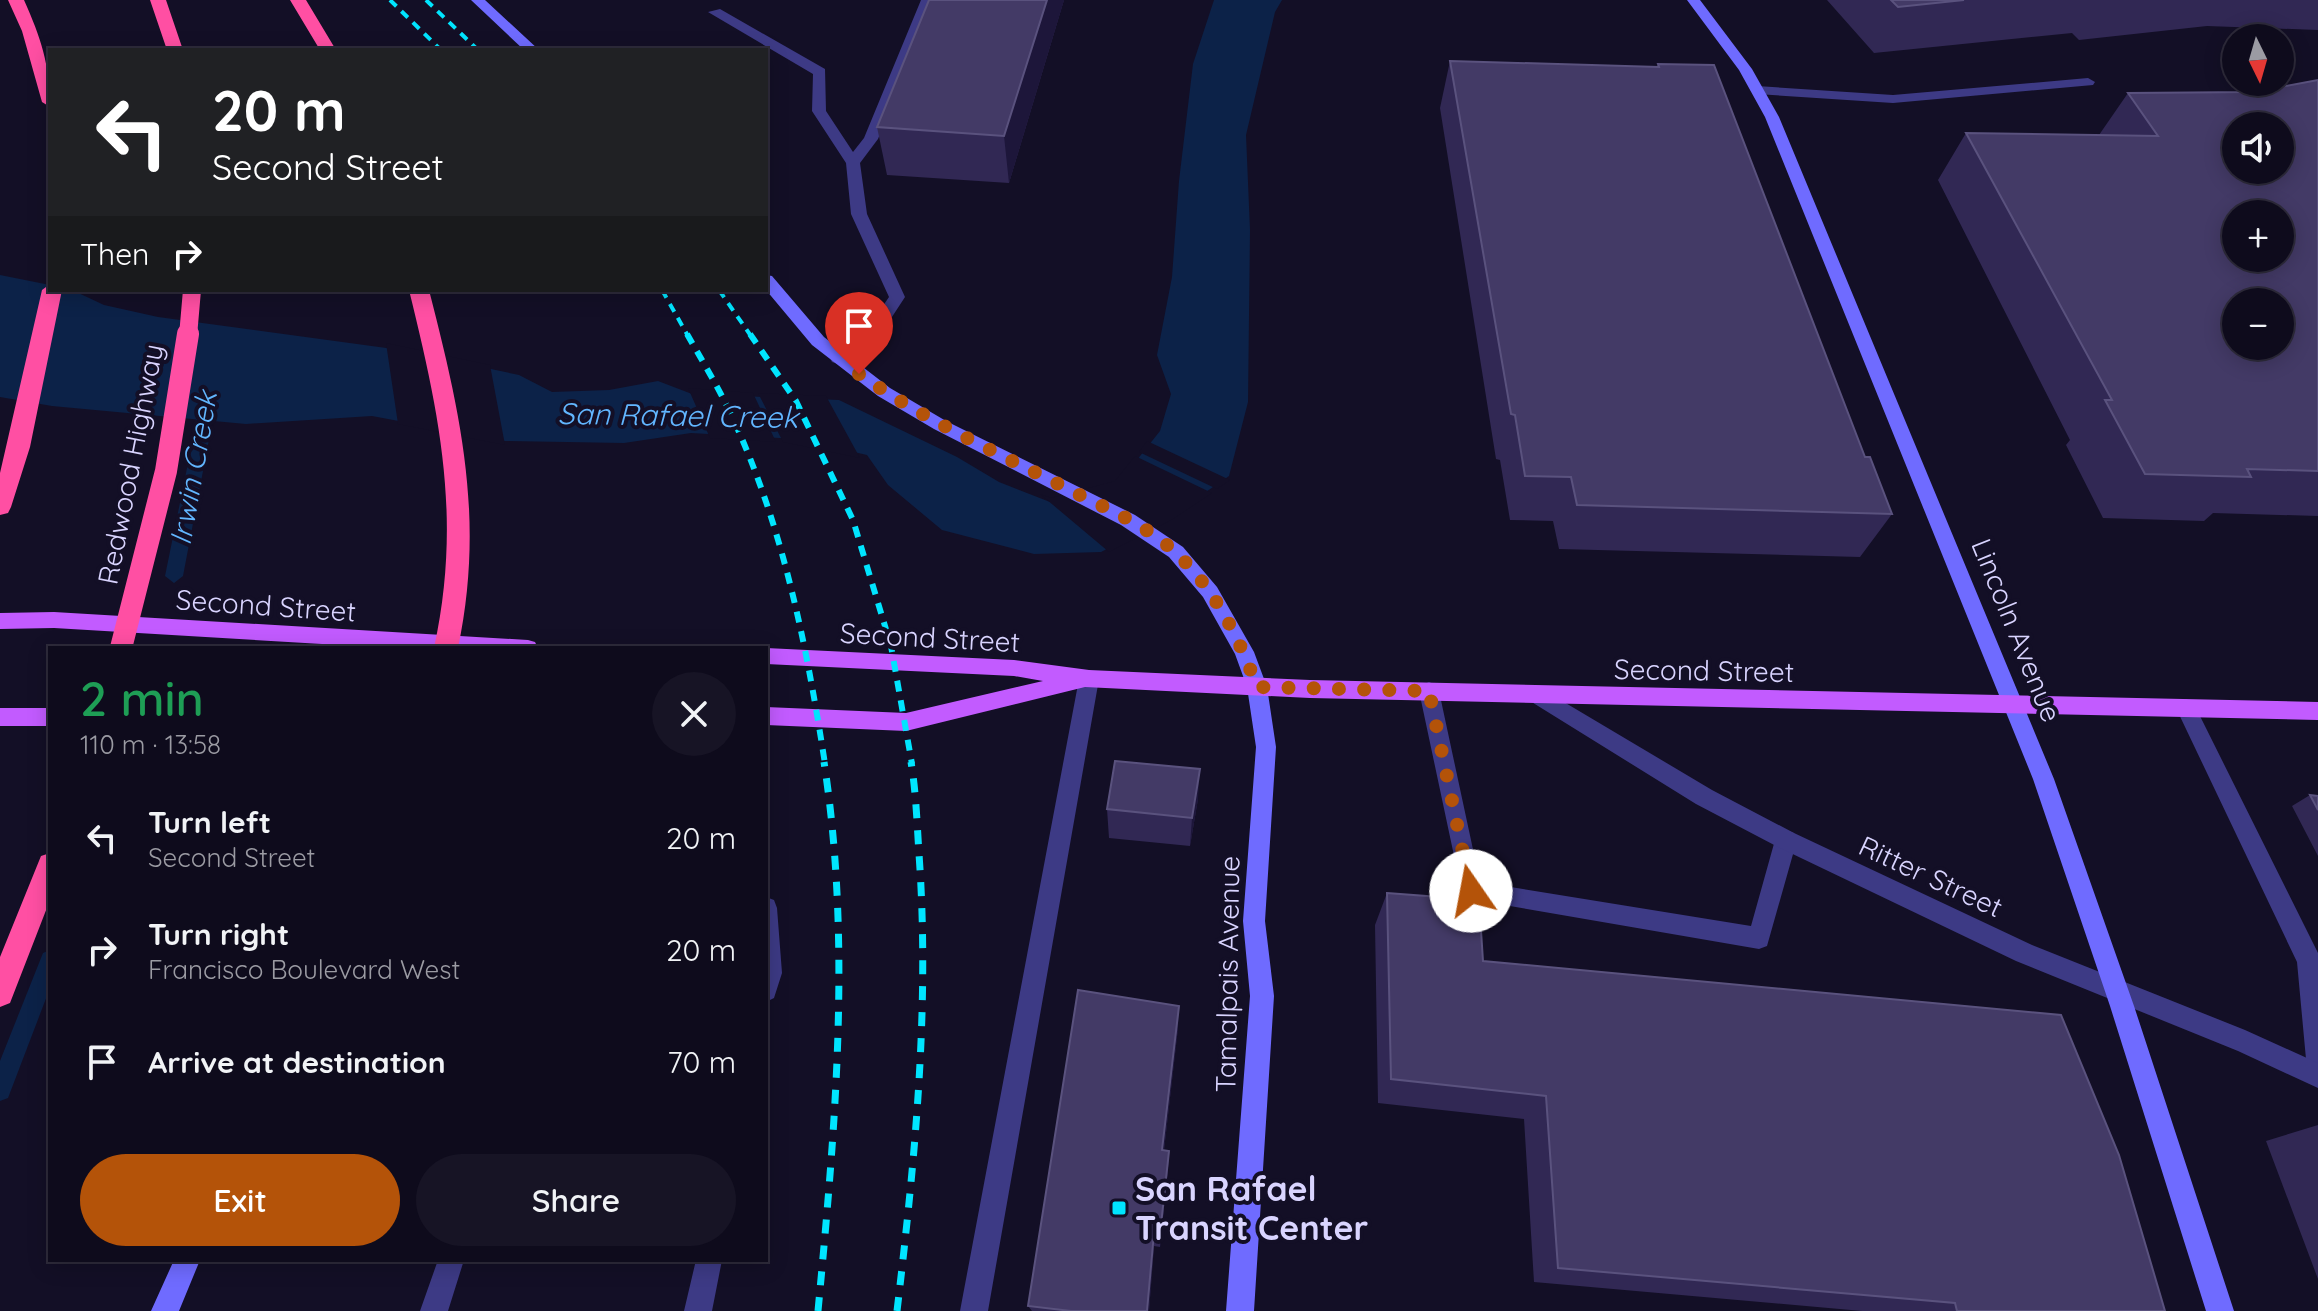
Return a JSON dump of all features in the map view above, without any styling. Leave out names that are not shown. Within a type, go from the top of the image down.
[{"type":"highway","points":[[16,0],[30,31],[48,95]]},
{"type":"highway","points":[[158,0],[174,48]]},
{"type":"highway","points":[[298,0],[327,48]]},
{"type":"highway","points":[[0,507],[19,447],[52,292]]},
{"type":"highway","name":"Redwood Highway","points":[[122,646],[142,582],[164,478],[192,292]]},
{"type":"highway","points":[[419,292],[455,461],[462,541],[455,613],[446,646]]},
{"type":"highway","points":[[0,993],[48,870]]},
{"type":"main road","name":"Second Street","points":[[0,621],[54,620],[431,646]]},
{"type":"main road","name":"Second Street","points":[[768,656],[1014,668],[1089,679],[1257,687],[2318,711]]},
{"type":"main road","name":"Second Street","points":[[768,716],[906,722],[1089,679]]},
{"type":"main road","points":[[0,717],[48,717]]},
{"type":"street","points":[[477,0],[530,48]]},
{"type":"street","points":[[853,163],[871,139],[927,0]]},
{"type":"street","name":"Lincoln Avenue","points":[[1693,0],[1732,50],[1757,90],[1785,146],[2015,704],[2052,799],[2119,994],[2220,1311]]},
{"type":"street","points":[[715,12],[820,72],[819,111],[853,163],[859,214],[897,297],[867,342],[838,358]]},
{"type":"street","points":[[1757,90],[1893,99],[2088,82]]},
{"type":"street","name":"Tamalpais Avenue","points":[[768,282],[801,323],[838,358],[910,408],[1137,525],[1176,552],[1210,592],[1244,652],[1257,687],[1266,747],[1254,921],[1262,996],[1240,1311]]},
{"type":"street","points":[[974,1311],[1089,679]]},
{"type":"street","points":[[1429,691],[1471,891],[1759,938],[1786,840]]},
{"type":"street","name":"Ritter Street","points":[[1537,695],[1704,797],[1786,840],[2024,953],[2119,994],[2245,1042],[2318,1076]]},
{"type":"street","points":[[2186,708],[2314,962],[2318,1059]]},
{"type":"street","points":[[768,940],[768,982]]},
{"type":"street","points":[[165,1311],[186,1262]]},
{"type":"street","points":[[434,1311],[450,1262]]},
{"type":"street","points":[[698,1311],[709,1262]]},
{"type":"water","name":"San Rafael Creek","points":[[1214,0],[1282,0],[1275,12],[1246,135],[1250,230],[1248,402],[1229,476],[1171,516],[1101,552],[1034,554],[942,530],[888,485],[867,455],[797,439],[691,433],[624,443],[505,441],[372,416],[246,424],[52,406],[0,397],[0,275],[48,285],[48,292],[76,292],[104,305],[158,317],[401,350],[519,375],[552,392],[609,390],[658,381],[692,394],[839,400],[957,457],[999,482],[1050,502],[1117,485],[1160,431],[1171,394],[1157,355],[1172,277],[1179,181],[1193,64]]},
{"type":"pier","points":[[386,343],[490,365],[505,445],[398,424]]},
{"type":"pier","points":[[688,388],[753,393],[776,442],[710,438]]},
{"type":"pier","points":[[758,393],[826,396],[860,458],[783,442]]},
{"type":"pier","points":[[1147,441],[1230,480],[1217,489],[1139,452]]},
{"type":"pier","points":[[1135,456],[1212,493],[1173,519],[1109,552],[1040,494],[1051,498],[1115,481]]},
{"type":"building","points":[[929,0],[1047,0],[1004,136],[877,127]]},
{"type":"building","points":[[1891,0],[1964,0],[1898,7]]},
{"type":"building","points":[[1450,61],[1659,67],[1658,64],[1714,65],[1865,457],[1870,457],[1892,514],[1577,505],[1571,477],[1525,476],[1515,415],[1511,414]]},
{"type":"building","points":[[2318,80],[2318,471],[2247,469],[2251,477],[2145,474],[2105,400],[2112,400],[1966,133],[2158,136],[2128,93],[2222,92],[2222,96],[2294,96],[2294,84]]},
{"type":"building","points":[[1115,761],[1200,769],[1192,818],[1107,809]]},
{"type":"building","points":[[2310,795],[2318,796],[2318,810]]},
{"type":"building","points":[[1387,893],[1479,900],[1483,961],[2061,1015],[2119,1155],[2165,1311],[1957,1311],[1955,1303],[1558,1268],[1546,1096],[1391,1079]]},
{"type":"building","points":[[1078,990],[1179,1006],[1162,1150],[1169,1151],[1160,1234],[1154,1233],[1147,1311],[1071,1311],[1028,1306]]},
{"type":"waterway","name":"Irwin Creek","points":[[174,576],[203,429],[206,398]]},
{"type":"waterway","name":"Irwin Creek","points":[[0,1090],[48,965]]},
{"type":"railway","points":[[390,0],[439,48]]},
{"type":"railway","points":[[426,0],[476,48]]},
{"type":"railway","points":[[663,292],[688,336]]},
{"type":"railway","points":[[720,292],[751,336]]},
{"type":"railway","points":[[687,334],[721,395],[762,490],[800,626],[825,764]]},
{"type":"railway","points":[[750,334],[796,401],[853,520],[891,646],[912,764]]},
{"type":"railway","points":[[818,1311],[835,1105],[839,968],[832,830],[824,762]]},
{"type":"railway","points":[[897,1311],[910,1197],[922,1026],[922,911],[911,762]]},
{"type":"place","name":"San Rafael Transit Center","points":[[1119,1208]]},
{"type":"route","points":[[859,374],[940,425],[1128,520],[1176,552],[1210,592],[1244,652],[1257,687],[1429,691],[1471,891]]}]
